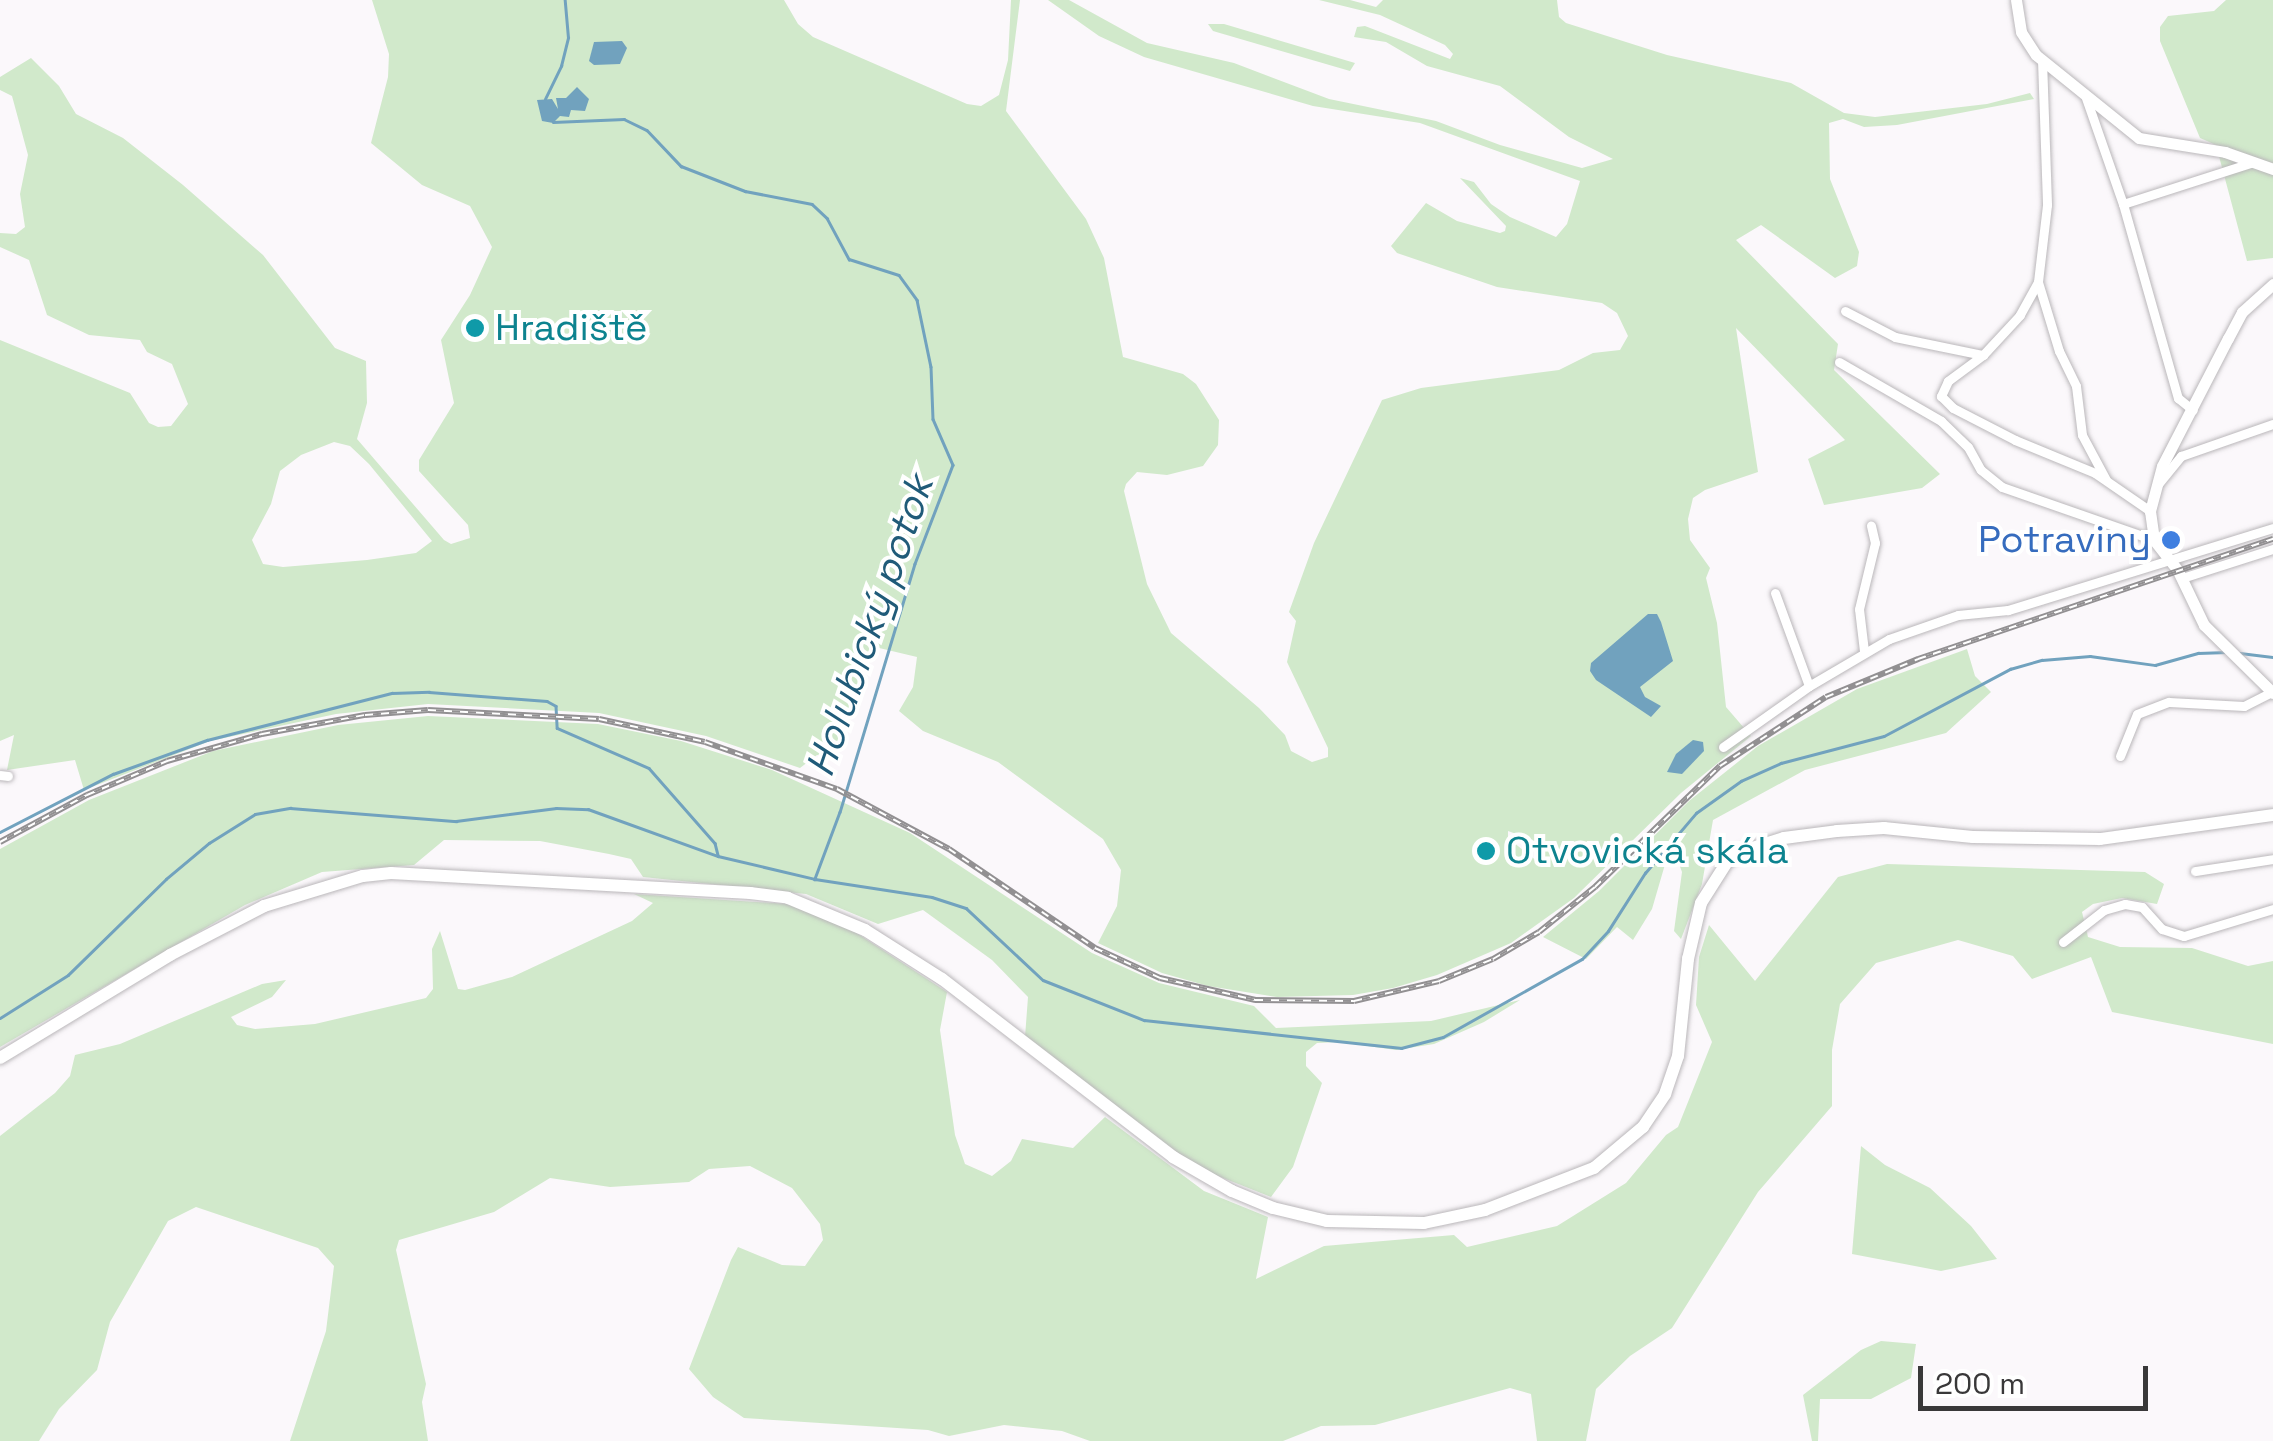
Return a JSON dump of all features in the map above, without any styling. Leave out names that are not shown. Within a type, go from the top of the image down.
[{"type":"main road","points":[[0,1058],[170,954],[264,906],[364,876],[390,873],[750,893],[808,904],[865,930],[942,978],[1173,1157],[1232,1191],[1272,1208],[1327,1221],[1424,1223],[1485,1210],[1594,1168],[1635,1137],[1664,1094],[1678,1056],[1688,959],[1701,903],[1727,862],[1743,852],[1784,838],[1837,830],[1884,828],[1973,837],[2100,840],[2273,815]]},
{"type":"street","points":[[2016,0],[2021,32],[2042,60],[2140,138],[2225,152],[2273,169]]},
{"type":"street","points":[[2042,60],[2047,205],[2038,282],[2020,315],[1984,355],[1948,382],[1941,396],[1953,408],[2107,482],[2150,511]]},
{"type":"street","points":[[2086,95],[2123,204],[2178,398],[2193,410]]},
{"type":"street","points":[[2123,204],[2254,162]]},
{"type":"street","points":[[2038,282],[2059,351],[2076,386],[2082,435],[2107,482]]},
{"type":"street","points":[[2120,756],[2138,714],[2150,708],[2169,702],[2244,706],[2272,693],[2227,652],[2204,624],[2182,578],[2154,540],[2150,511],[2162,466],[2242,312],[2273,284]]},
{"type":"street","points":[[1845,312],[1895,337],[1984,355]]},
{"type":"street","points":[[1839,362],[1941,421],[1968,447],[1981,470],[2002,487],[2154,540]]},
{"type":"street","points":[[2158,485],[2181,456],[2273,424]]},
{"type":"street","points":[[1864,651],[1859,609],[1874,543],[1871,525]]},
{"type":"street","points":[[1723,747],[1864,651],[1958,616],[2008,610],[2171,563],[2273,528]]},
{"type":"street","points":[[2182,578],[2273,549]]},
{"type":"street","points":[[1775,593],[1810,686]]},
{"type":"street","points":[[2194,871],[2273,859]]},
{"type":"street","points":[[2063,942],[2104,910],[2125,904],[2142,908],[2162,929],[2184,936],[2273,909]]},
{"type":"green space","points":[[372,0],[784,0],[798,24],[813,37],[967,104],[981,106],[999,95],[1008,60],[1011,0],[1020,0],[1006,111],[1086,219],[1104,258],[1123,357],[1183,374],[1196,384],[1219,420],[1218,445],[1203,466],[1167,475],[1137,472],[1126,484],[1124,491],[1147,584],[1171,633],[1259,708],[1285,735],[1291,751],[1312,762],[1328,757],[1328,748],[1287,662],[1296,621],[1289,612],[1314,543],[1382,400],[1421,388],[1559,370],[1593,353],[1620,350],[1628,336],[1617,313],[1602,303],[1497,287],[1397,253],[1391,246],[1426,203],[1457,221],[1505,231],[1506,226],[1460,178],[1474,182],[1491,204],[1510,217],[1556,237],[1567,224],[1580,181],[1420,123],[1313,106],[1144,57],[1099,36],[1048,0],[1069,0],[1147,43],[1234,63],[1329,99],[1436,121],[1500,145],[1582,168],[1613,159],[1569,137],[1500,86],[1427,66],[1386,42],[1354,37],[1357,27],[1365,26],[1450,59],[1453,54],[1445,45],[1380,15],[1319,0],[1350,0],[1376,7],[1383,0],[1557,0],[1559,17],[1566,23],[1667,55],[1791,83],[1844,113],[1875,117],[1987,104],[2030,93],[2034,99],[1897,125],[1864,127],[1843,119],[1829,123],[1830,179],[1859,252],[1857,266],[1835,278],[1761,225],[1736,240],[1838,344],[1834,370],[1940,474],[1922,488],[1824,505],[1808,459],[1845,440],[1736,328],[1758,472],[1693,498],[1688,519],[1690,540],[1710,568],[1706,578],[1717,623],[1726,707],[1751,736],[1681,793],[1574,898],[1511,943],[1437,975],[1393,988],[1353,995],[1277,997],[1208,986],[1162,973],[1098,943],[1117,906],[1121,870],[1103,839],[998,762],[923,731],[899,711],[913,687],[917,657],[875,647],[836,758],[817,755],[800,768],[706,736],[599,713],[428,704],[336,714],[210,741],[84,790],[75,760],[7,770],[14,735],[0,741],[0,340],[130,393],[149,423],[158,427],[171,426],[188,404],[172,364],[147,352],[140,340],[89,335],[47,315],[29,260],[0,247],[0,233],[16,234],[25,227],[20,194],[28,155],[12,96],[0,90],[0,77],[31,58],[59,86],[76,114],[123,138],[183,185],[263,255],[335,348],[366,361],[367,403],[357,439],[451,544],[470,538],[468,525],[419,471],[419,460],[454,403],[441,340],[470,295],[492,247],[470,206],[422,185],[371,143],[388,77],[389,54]],"holes":[[[334,442],[350,446],[369,464],[432,541],[416,553],[367,560],[283,567],[263,564],[252,540],[271,504],[280,471],[301,455]],[[1508,831],[1533,840],[1541,849],[1538,862],[1508,838]]]},
{"type":"green space","points":[[2226,0],[2273,0],[2273,258],[2247,261],[2216,145],[2200,138],[2160,41],[2160,27],[2168,16],[2214,11]]},
{"type":"green space","points":[[1208,24],[1224,24],[1355,63],[1350,71],[1213,31]]},
{"type":"green space","points":[[1967,649],[1975,676],[1991,692],[1946,733],[1805,770],[1713,820],[1702,884],[1681,939],[1674,931],[1682,872],[1675,853],[1666,861],[1652,909],[1633,940],[1617,927],[1586,959],[1543,937],[1599,891],[1689,801],[1758,746],[1857,689]]},
{"type":"green space","points":[[428,716],[598,724],[681,741],[772,770],[910,833],[1092,953],[1159,983],[1254,1006],[1276,1028],[1431,1021],[1520,1000],[1484,1022],[1434,1044],[1396,1050],[1317,1043],[1306,1052],[1306,1066],[1322,1083],[1293,1167],[1271,1197],[1203,1170],[1123,1115],[1025,1037],[1028,997],[992,960],[923,910],[878,924],[806,894],[643,877],[631,859],[609,854],[540,841],[444,840],[414,865],[322,872],[245,905],[0,1047],[0,849],[89,800],[213,751],[338,725]]},
{"type":"green space","points":[[1887,864],[2145,872],[2164,884],[2157,904],[2122,898],[2093,904],[2082,912],[2088,937],[2120,947],[2192,948],[2248,966],[2273,961],[2273,1044],[2112,1012],[2091,957],[2032,979],[2013,956],[1958,940],[1876,963],[1840,1004],[1832,1050],[1832,1106],[1758,1192],[1672,1328],[1630,1356],[1596,1389],[1586,1441],[1537,1441],[1531,1394],[1510,1388],[1375,1425],[1321,1426],[1283,1441],[1090,1441],[1062,1431],[1004,1425],[949,1436],[928,1430],[744,1418],[713,1397],[689,1369],[731,1260],[738,1247],[782,1265],[805,1266],[823,1240],[820,1224],[792,1188],[750,1166],[709,1169],[689,1182],[610,1187],[550,1178],[494,1212],[399,1240],[396,1250],[426,1384],[422,1402],[428,1441],[290,1441],[326,1331],[334,1266],[318,1248],[196,1207],[168,1221],[110,1322],[97,1370],[59,1409],[39,1441],[0,1441],[0,1136],[55,1093],[70,1076],[75,1055],[120,1044],[262,984],[286,980],[272,997],[231,1017],[237,1025],[255,1029],[315,1024],[426,998],[433,989],[432,949],[440,931],[458,989],[465,990],[512,977],[632,921],[653,903],[634,894],[789,904],[852,930],[947,992],[940,1030],[955,1135],[965,1164],[992,1176],[1011,1161],[1022,1139],[1073,1148],[1105,1117],[1204,1191],[1268,1217],[1256,1279],[1324,1246],[1454,1235],[1467,1247],[1557,1226],[1626,1183],[1666,1135],[1678,1127],[1712,1042],[1696,1005],[1699,957],[1709,925],[1755,981],[1838,877]]},
{"type":"green space","points":[[1861,1146],[1885,1165],[1930,1188],[1971,1226],[1997,1259],[1941,1271],[1852,1254]]},
{"type":"green space","points":[[1881,1341],[1916,1344],[1911,1378],[1871,1399],[1820,1399],[1818,1441],[1812,1441],[1803,1395],[1861,1350]]},
{"type":"water","points":[[622,41],[627,48],[620,64],[594,65],[589,61],[594,42]]},
{"type":"water","points":[[577,87],[589,99],[585,111],[571,110],[569,117],[560,116],[553,123],[542,121],[537,100],[552,99],[558,109],[556,98],[566,98]]},
{"type":"water","points":[[1648,614],[1657,614],[1673,661],[1640,687],[1645,697],[1661,706],[1651,717],[1596,680],[1590,671],[1591,663]]},
{"type":"water","points":[[1693,740],[1703,742],[1704,751],[1682,774],[1667,772],[1676,754]]},
{"type":"waterway","name":"Holubický potok","points":[[545,99],[561,66],[568,38],[565,0]]},
{"type":"waterway","name":"Holubický potok","points":[[553,122],[624,119],[647,130],[681,166],[745,191],[812,204],[827,218],[849,259],[899,275],[917,300],[931,367],[933,419],[953,465],[915,564],[840,812],[815,879]]},
{"type":"waterway","points":[[0,1018],[68,975],[166,879],[209,843],[255,814],[290,808],[456,821],[556,808],[588,809],[718,856],[815,879],[932,897],[966,908],[1043,980],[1144,1020],[1401,1048],[1443,1037],[1582,959],[1608,931],[1645,873],[1696,813],[1741,781],[1781,763],[1884,736],[2010,669],[2042,660],[2090,656],[2155,665],[2198,653],[2227,652]]},
{"type":"waterway","points":[[2240,653],[2273,657]]},
{"type":"waterway","points":[[0,832],[113,774],[207,740],[392,693],[429,692],[547,701],[556,706],[557,728],[649,768],[715,843],[718,855]]},
{"type":"railway","points":[[0,842],[87,795],[167,761],[262,734],[365,715],[428,710],[599,719],[705,742],[837,789],[949,849],[1095,948],[1160,978],[1255,1000],[1354,1001],[1439,981],[1493,959],[1539,932],[1595,887],[1720,766],[1826,697],[1918,659],[2273,539]]},
{"type":"place","name":"Hradiště","points":[[475,328]]},
{"type":"place","name":"Potraviny","points":[[2171,540]]},
{"type":"place","name":"Otvovická skála","points":[[1486,851]]}]
